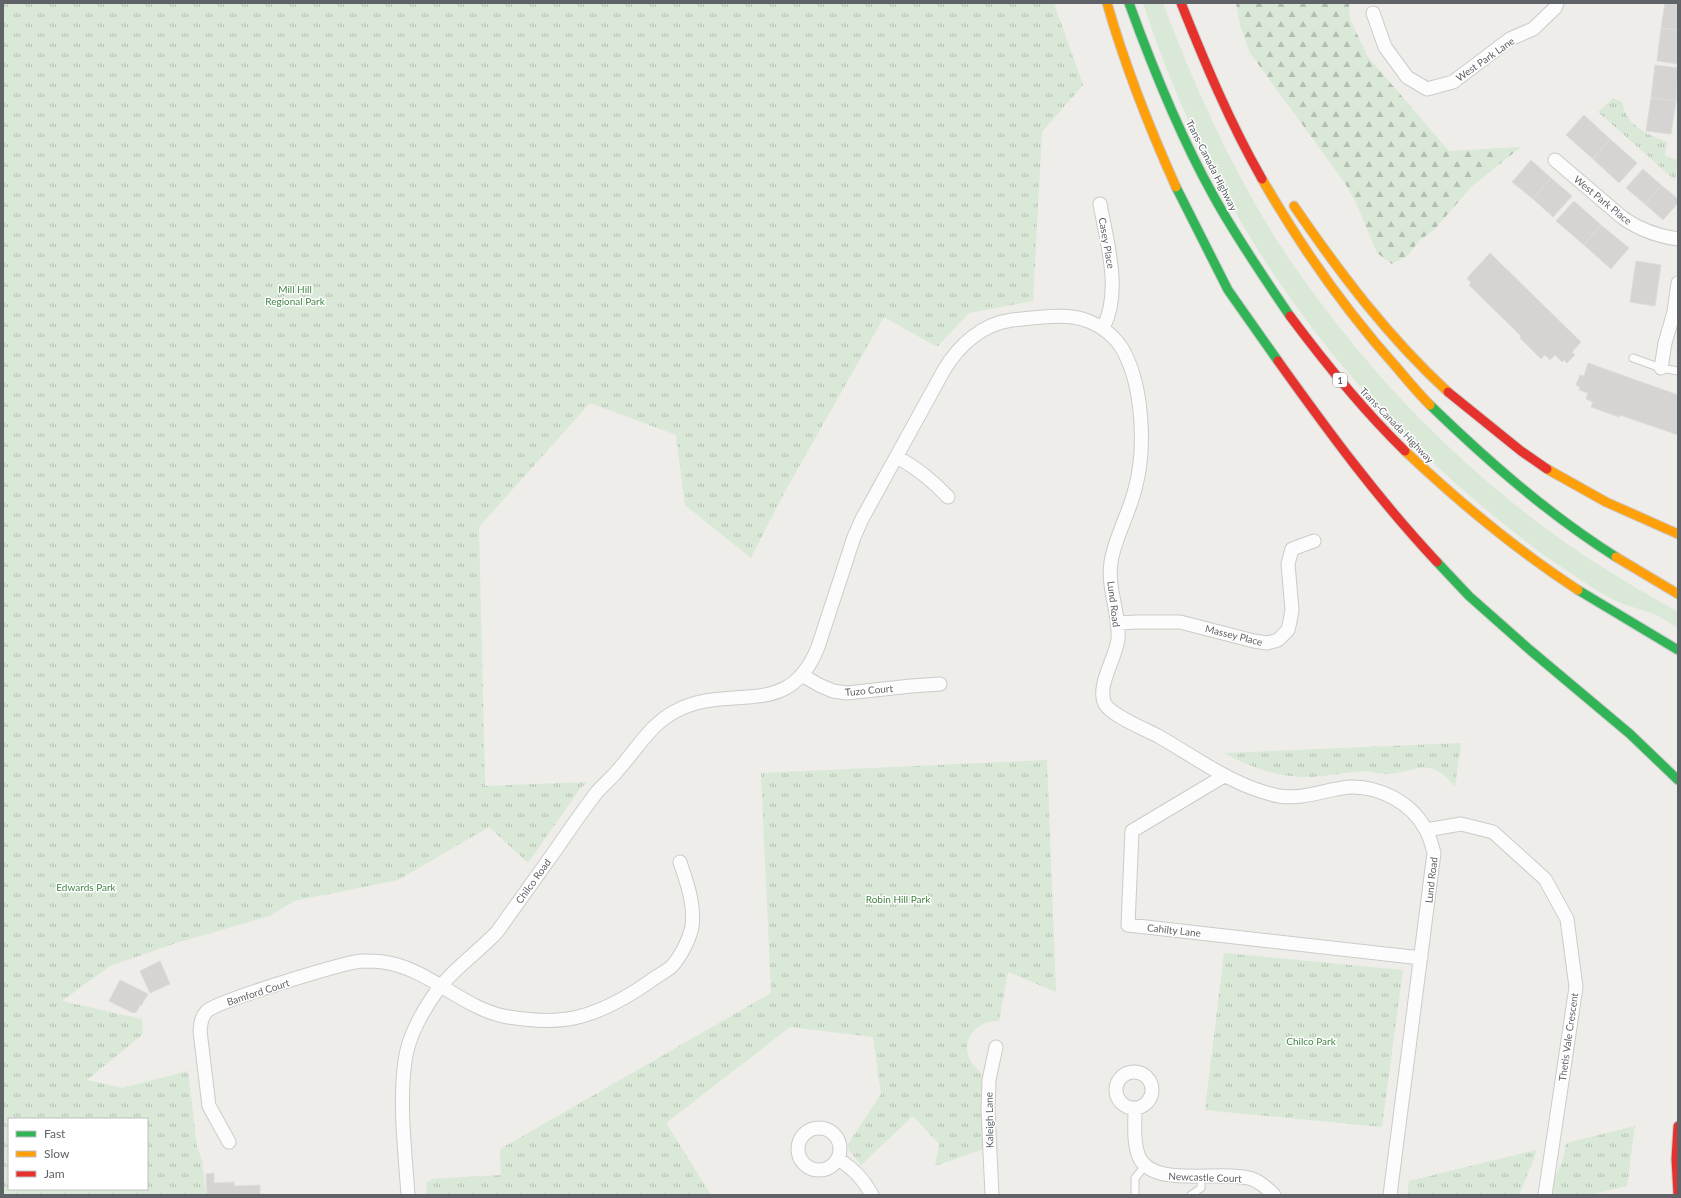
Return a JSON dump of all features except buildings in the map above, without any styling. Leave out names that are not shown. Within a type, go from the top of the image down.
[{"type":"main road","points":[[1107,3],[1116,34],[1148,124],[1181,198],[1228,290],[1336,442],[1402,525],[1469,596],[1530,650],[1630,734],[1678,780]]},
{"type":"main road","name":"Trans-Canada Highway","points":[[1129,3],[1146,52],[1191,153],[1227,220],[1262,276],[1294,322],[1336,375],[1378,423],[1423,468],[1477,516],[1528,556],[1579,592],[1678,650]]},
{"type":"main road","points":[[1181,3],[1196,44],[1242,145],[1309,258],[1354,319],[1394,368],[1440,416],[1504,475],[1540,504],[1590,540],[1638,571],[1678,594]]},
{"type":"main road","points":[[1196,44],[1241,119]]},
{"type":"main road","points":[[1291,200],[1328,258],[1412,358],[1450,394],[1537,462],[1584,491],[1627,513],[1678,534]]},
{"type":"main road","points":[[1630,734],[1678,768]]},
{"type":"main road","points":[[1678,1126],[1676,1159],[1678,1195]]},
{"type":"street","name":"West Park Lane","points":[[1373,13],[1389,53],[1407,77],[1427,89],[1453,82],[1510,39],[1533,29],[1555,8],[1557,3]]},
{"type":"street","name":"West Park Place","points":[[1555,160],[1627,222],[1644,231],[1656,235],[1678,239]]},
{"type":"street","name":"Casey Place","points":[[1100,204],[1112,275],[1108,319],[1103,328]]},
{"type":"street","points":[[1661,368],[1665,343],[1674,312],[1678,283]]},
{"type":"street","name":"Lund Road","points":[[802,675],[811,663],[818,647],[854,537],[862,519],[951,359],[960,347],[987,328],[1004,321],[1070,317],[1087,320],[1103,328],[1123,350],[1132,372],[1138,397],[1140,424],[1140,451],[1136,488],[1116,542],[1111,562],[1110,581],[1118,623],[1118,638],[1116,652],[1103,689],[1103,698],[1107,707],[1116,715],[1172,743],[1224,776],[1279,796],[1304,797],[1350,787],[1371,789],[1394,797],[1413,812],[1426,830],[1434,853],[1390,1195]]},
{"type":"street","points":[[897,457],[916,467],[932,479],[948,497]]},
{"type":"street","name":"Massey Place","points":[[1118,623],[1180,622],[1261,642],[1267,643],[1278,640],[1288,630],[1292,610],[1288,564],[1292,549],[1314,541]]},
{"type":"street","name":"Tuzo Court","points":[[802,675],[818,685],[833,691],[847,693],[940,684]]},
{"type":"street","name":"Chilco Road","points":[[408,1195],[403,1096],[405,1059],[416,1022],[440,986],[457,967],[481,948],[497,932],[598,791],[619,770],[638,744],[660,722],[673,712],[688,705],[708,699],[772,695],[789,687],[802,675]]},
{"type":"street","name":"Cahilty Lane","points":[[1224,776],[1132,831],[1128,925],[1421,958]]},
{"type":"street","name":"Thetis Vale Crescent","points":[[1426,830],[1461,824],[1493,832],[1545,879],[1567,918],[1576,987],[1545,1195]]},
{"type":"street","name":"Bamford Court","points":[[229,1142],[209,1106],[200,1031],[201,1019],[208,1010],[225,1002],[268,988],[338,966],[361,961],[384,962],[411,970],[480,1008],[506,1017],[536,1020],[568,1019],[602,1009],[645,985],[672,966],[685,948],[692,927],[692,902],[680,862]]},
{"type":"street","name":"Kaleigh Lane","points":[[992,1195],[988,1087],[996,1046]]},
{"type":"street","points":[[1135,1108],[1136,1147],[1145,1166]]},
{"type":"street","points":[[838,1159],[853,1169],[861,1177],[872,1195]]},
{"type":"street","name":"Newcastle Court","points":[[1145,1166],[1154,1172],[1168,1176],[1217,1175],[1252,1179],[1265,1186],[1274,1195]]},
{"type":"lane","points":[[1634,358],[1661,368],[1678,371]]},
{"type":"lane","points":[[1135,1195],[1135,1178],[1145,1166]]},
{"type":"lane","points":[[1191,1195],[1201,1188],[1201,1175]]},
{"type":"green space","name":"Mill Hill Regional Park","points":[[3,3],[1054,3],[1083,85],[1042,132],[1033,301],[969,313],[937,347],[884,317],[784,493],[751,558],[685,505],[676,435],[590,403],[479,527],[485,786],[587,782],[579,790],[528,863],[489,827],[398,880],[294,901],[270,916],[179,942],[110,966],[62,1001],[142,1019],[143,1034],[87,1080],[122,1088],[188,1071],[197,1147],[202,1160],[206,1195],[3,1195]]},
{"type":"green space","points":[[1143,3],[1163,3],[1199,93],[1242,180],[1280,245],[1326,310],[1352,343],[1407,405],[1466,463],[1497,490],[1563,541],[1634,587],[1678,612],[1678,628],[1656,615],[1616,601],[1558,565],[1508,527],[1459,486],[1413,443],[1369,397],[1328,348],[1290,297],[1255,245],[1223,190],[1200,145],[1179,98]]},
{"type":"green space","points":[[1236,3],[1349,3],[1350,19],[1368,57],[1449,151],[1521,147],[1472,186],[1434,230],[1420,240],[1408,255],[1392,264],[1377,253],[1356,203],[1345,183],[1250,53],[1240,25]]},
{"type":"green space","points":[[1613,98],[1622,102],[1624,111],[1628,118],[1638,128],[1667,142],[1665,156],[1678,160],[1675,180],[1598,112]]},
{"type":"green space","points":[[1461,743],[1455,787],[1440,773],[1429,768],[1418,768],[1392,774],[1363,771],[1300,777],[1266,771],[1224,753]]},
{"type":"green space","name":"Robin Hill Park","points":[[1047,760],[1056,992],[1008,972],[999,1021],[985,1023],[974,1031],[970,1037],[967,1050],[969,1058],[982,1074],[983,1078],[981,1103],[984,1149],[935,1166],[939,1144],[913,1116],[861,1165],[849,1150],[848,1144],[881,1094],[873,1037],[790,1027],[666,1123],[711,1195],[427,1195],[426,1182],[430,1181],[431,1179],[501,1175],[500,1149],[771,993],[761,773]]},
{"type":"green space","name":"Chilco Park","points":[[1224,953],[1403,970],[1382,1127],[1205,1110]]},
{"type":"green space","points":[[1635,1126],[1627,1186],[1590,1195],[1554,1194],[1553,1183],[1563,1159],[1566,1143]]},
{"type":"green space","points":[[1536,1150],[1519,1195],[1407,1195],[1409,1181]]},
{"type":"traffic: fast","points":[[1129,3],[1167,101],[1189,149],[1240,241],[1290,316]]},
{"type":"traffic: fast","points":[[1176,187],[1228,290],[1278,361]]},
{"type":"traffic: fast","points":[[1430,405],[1519,486],[1566,523],[1616,557]]},
{"type":"traffic: fast","points":[[1437,562],[1469,596],[1530,650],[1630,734],[1678,780]]},
{"type":"traffic: fast","points":[[1578,590],[1678,650]]},
{"type":"traffic: slow","points":[[1107,3],[1138,96],[1176,187]]},
{"type":"traffic: slow","points":[[1262,179],[1308,254],[1342,301],[1379,347],[1430,405]]},
{"type":"traffic: slow","points":[[1294,206],[1347,280],[1385,327],[1448,392]]},
{"type":"traffic: slow","points":[[1405,451],[1488,524],[1532,558],[1578,590]]},
{"type":"traffic: slow","points":[[1547,469],[1606,502],[1678,534]]},
{"type":"traffic: slow","points":[[1616,557],[1678,594]]},
{"type":"traffic: jam","points":[[1181,3],[1218,92],[1250,158],[1262,179]]},
{"type":"traffic: jam","points":[[1290,316],[1345,386],[1405,451]]},
{"type":"traffic: jam","points":[[1278,361],[1354,464],[1394,514],[1437,562]]},
{"type":"traffic: jam","points":[[1448,392],[1521,451],[1547,469]]},
{"type":"traffic: jam","points":[[1678,1126],[1676,1159],[1678,1195]]},
{"type":"park label","name":"Edwards Park","points":[[86,887]]}]
